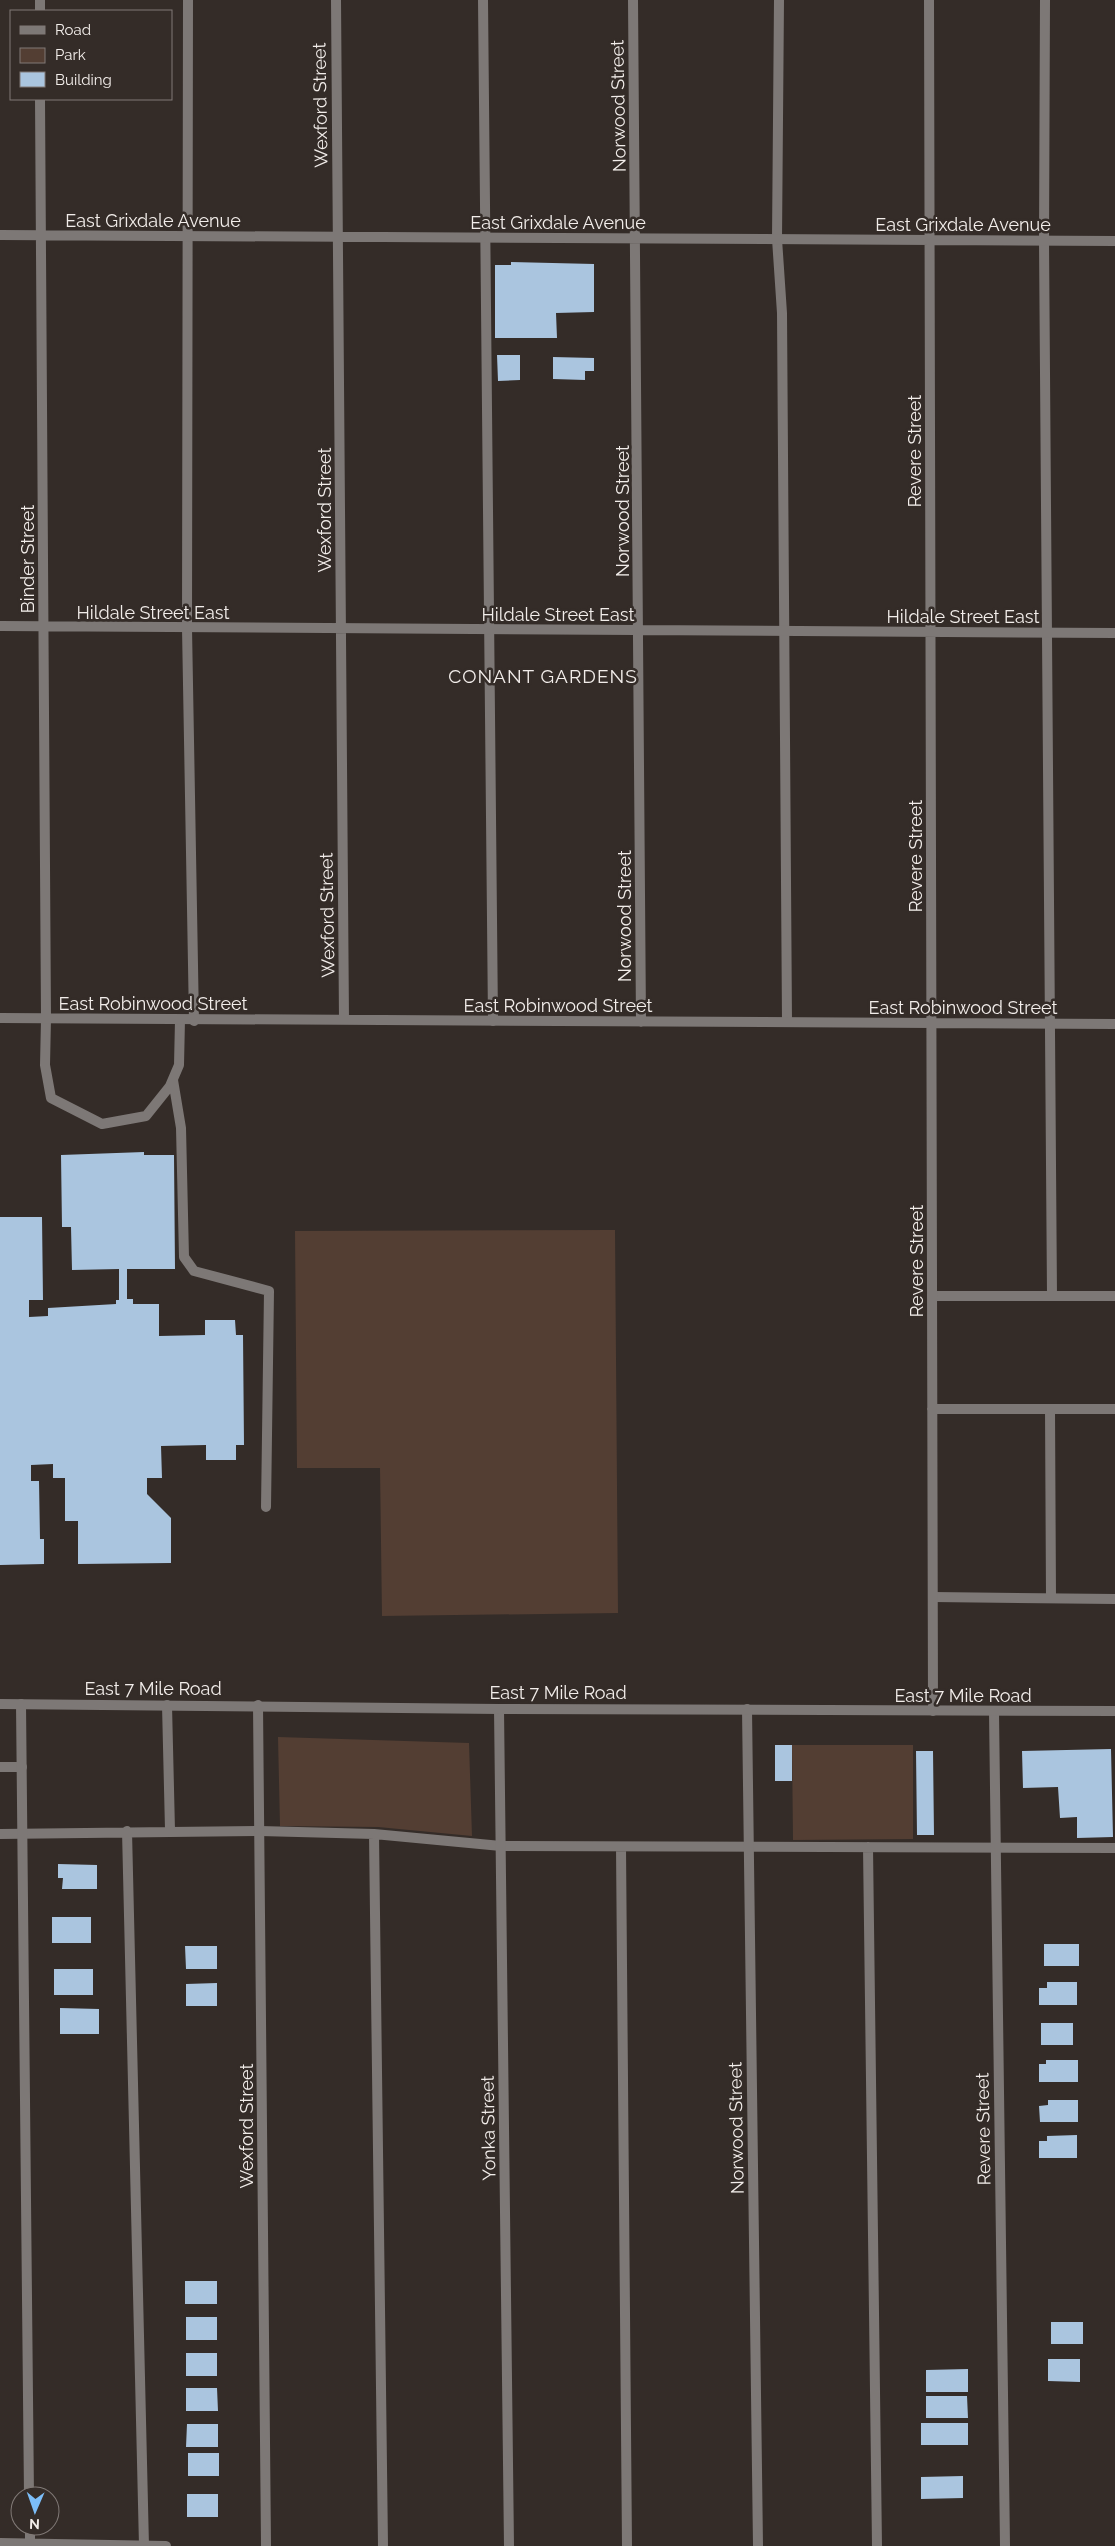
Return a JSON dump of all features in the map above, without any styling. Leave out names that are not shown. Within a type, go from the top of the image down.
[{"type":"street","points":[[188,0],[187,628],[194,1020]]},
{"type":"street","name":"Wexford Street","points":[[336,0],[344,1020]]},
{"type":"street","points":[[483,0],[493,1021]]},
{"type":"street","name":"Norwood Street","points":[[633,0],[641,1022]]},
{"type":"street","points":[[780,0],[777,239],[782,313],[787,1022]]},
{"type":"street","name":"Revere Street","points":[[929,0],[933,1711]]},
{"type":"street","points":[[1045,0],[1046,633],[1052,1296]]},
{"type":"street","name":"Binder Street","points":[[40,100],[45,1065],[51,1098],[102,1124],[146,1116],[173,1080]]},
{"type":"street","name":"East Grixdale Avenue","points":[[0,235],[1115,241]]},
{"type":"street","name":"Hildale Street East","points":[[0,626],[1115,633]]},
{"type":"street","name":"East Robinwood Street","points":[[0,1018],[1115,1024]]},
{"type":"street","points":[[180,1020],[179,1066],[173,1080],[181,1128],[184,1257],[194,1272],[269,1291],[266,1507]]},
{"type":"street","points":[[932,1296],[1115,1296]]},
{"type":"street","points":[[932,1409],[1115,1409]]},
{"type":"street","points":[[1050,1409],[1051,1598]]},
{"type":"street","points":[[933,1597],[1115,1598]]},
{"type":"street","name":"East 7 Mile Road","points":[[0,1704],[258,1705],[499,1709],[1115,1711]]},
{"type":"street","points":[[21,1704],[30,2486]]},
{"type":"street","points":[[167,1705],[170,1830]]},
{"type":"street","name":"Wexford Street","points":[[258,1705],[266,2546]]},
{"type":"street","name":"Yonka Street","points":[[499,1709],[509,2546]]},
{"type":"street","name":"Norwood Street","points":[[747,1709],[758,2546]]},
{"type":"street","name":"Revere Street","points":[[994,1712],[1005,2546]]},
{"type":"street","points":[[0,1766],[22,1767]]},
{"type":"street","points":[[0,1834],[170,1830],[260,1831],[374,1834],[501,1846],[1115,1848]]},
{"type":"street","points":[[127,1831],[144,2546]]},
{"type":"street","points":[[374,1834],[383,2546]]},
{"type":"street","points":[[621,1846],[627,2546]]},
{"type":"street","points":[[868,1847],[877,2546]]},
{"type":"street","points":[[0,2542],[30,2545],[166,2546]]},
{"type":"green space","points":[[615,1230],[618,1613],[382,1616],[380,1468],[297,1468],[295,1231]]},
{"type":"green space","points":[[278,1737],[469,1743],[472,1836],[378,1827],[280,1826]]},
{"type":"green space","points":[[792,1745],[913,1745],[913,1839],[793,1840]]},
{"type":"building","points":[[511,262],[594,264],[594,312],[556,313],[557,338],[495,338],[495,265],[511,265]]},
{"type":"building","points":[[497,355],[520,355],[520,380],[498,381]]},
{"type":"building","points":[[553,357],[594,358],[594,371],[585,371],[585,380],[553,379]]},
{"type":"building","points":[[144,1152],[144,1155],[174,1155],[175,1269],[127,1269],[127,1299],[133,1299],[133,1304],[159,1304],[159,1336],[205,1335],[205,1320],[235,1320],[236,1335],[243,1335],[244,1445],[236,1445],[236,1460],[206,1460],[206,1445],[161,1446],[162,1478],[147,1478],[147,1494],[171,1518],[171,1563],[78,1564],[78,1521],[65,1521],[65,1478],[53,1478],[53,1464],[31,1465],[31,1481],[39,1481],[40,1539],[44,1539],[44,1564],[0,1565],[0,1217],[42,1217],[43,1300],[29,1300],[29,1317],[48,1316],[48,1308],[116,1304],[116,1300],[119,1300],[119,1269],[72,1270],[71,1227],[62,1227],[61,1155]]},
{"type":"building","points":[[775,1745],[792,1745],[792,1781],[775,1781]]},
{"type":"building","points":[[1111,1749],[1113,1837],[1077,1838],[1077,1817],[1060,1818],[1058,1787],[1023,1788],[1022,1751]]},
{"type":"building","points":[[916,1751],[933,1751],[934,1835],[917,1835]]},
{"type":"building","points":[[58,1864],[97,1865],[97,1889],[62,1889],[63,1878],[58,1878]]},
{"type":"building","points":[[52,1917],[91,1917],[91,1943],[52,1943]]},
{"type":"building","points":[[1044,1944],[1079,1944],[1079,1966],[1044,1966]]},
{"type":"building","points":[[185,1946],[217,1946],[217,1969],[186,1969]]},
{"type":"building","points":[[54,1969],[93,1969],[93,1995],[54,1995]]},
{"type":"building","points":[[1047,1982],[1077,1982],[1077,2005],[1039,2005],[1039,1988],[1047,1988]]},
{"type":"building","points":[[217,1983],[217,2006],[186,2006],[186,1984]]},
{"type":"building","points":[[60,2008],[99,2009],[99,2034],[60,2034]]},
{"type":"building","points":[[1041,2023],[1073,2023],[1073,2045],[1041,2045]]},
{"type":"building","points":[[1046,2060],[1078,2060],[1078,2082],[1039,2082],[1039,2064],[1046,2064]]},
{"type":"building","points":[[1048,2100],[1078,2100],[1078,2122],[1040,2122],[1039,2106],[1048,2105]]},
{"type":"building","points":[[1077,2135],[1077,2158],[1039,2158],[1039,2141],[1047,2141],[1047,2136]]},
{"type":"building","points":[[185,2281],[217,2281],[217,2304],[185,2304]]},
{"type":"building","points":[[186,2317],[217,2317],[217,2340],[186,2340]]},
{"type":"building","points":[[1051,2322],[1083,2322],[1083,2344],[1051,2344]]},
{"type":"building","points":[[186,2353],[217,2353],[217,2376],[186,2376]]},
{"type":"building","points":[[1048,2359],[1080,2359],[1080,2382],[1048,2381]]},
{"type":"building","points":[[968,2369],[968,2392],[926,2392],[926,2370]]},
{"type":"building","points":[[186,2388],[217,2388],[218,2411],[186,2411]]},
{"type":"building","points":[[926,2396],[967,2396],[968,2418],[926,2418]]},
{"type":"building","points":[[921,2423],[968,2423],[968,2445],[921,2445]]},
{"type":"building","points":[[187,2424],[218,2424],[218,2447],[186,2447]]},
{"type":"building","points":[[188,2453],[219,2453],[219,2476],[188,2476]]},
{"type":"building","points":[[963,2476],[963,2498],[921,2499],[921,2477]]},
{"type":"building","points":[[187,2494],[218,2494],[218,2517],[187,2517]]},
{"type":"district","name":"CONANT GARDENS","points":[[543,676]]}]
